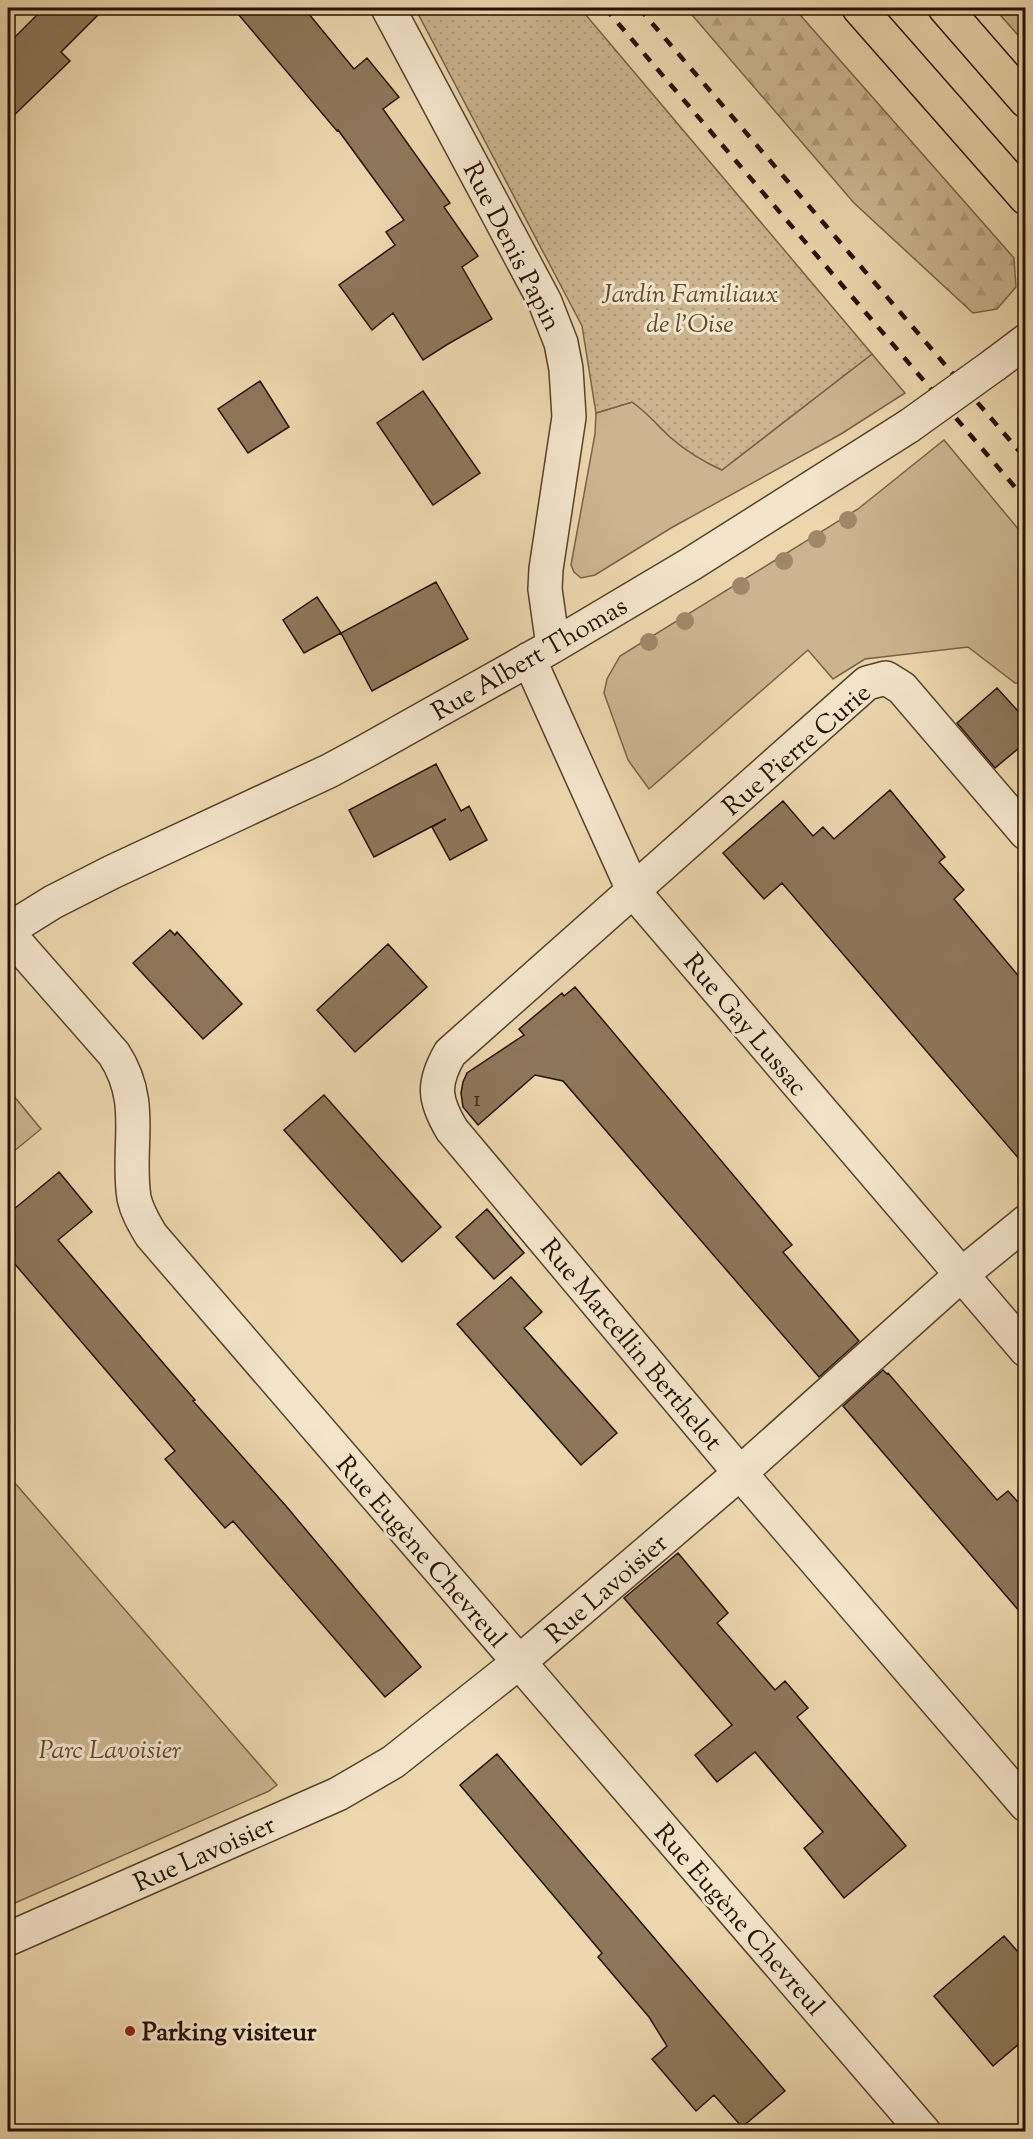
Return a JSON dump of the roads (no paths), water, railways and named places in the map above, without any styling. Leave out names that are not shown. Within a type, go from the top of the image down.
[{"type":"highway","points":[[859,8],[1026,198]]},
{"type":"highway","points":[[945,8],[1026,101]]},
{"type":"street","name":"Rue Denis Papin","points":[[388,8],[545,302],[561,343],[566,369],[568,417],[546,569],[547,608],[541,652]]},
{"type":"street","name":"Rue Albert Thomas","points":[[8,931],[53,902],[137,859],[329,771],[541,652],[692,564],[909,426],[1026,341]]},
{"type":"street","name":"Rue Gay Lussac","points":[[541,652],[633,892],[1026,1350]]},
{"type":"street","name":"Rue Pierre Curie","points":[[633,892],[867,683],[886,678],[902,688],[1026,833]]},
{"type":"street","name":"Rue Marcellin Berthelot","points":[[633,892],[450,1053],[442,1066],[437,1083],[437,1098],[442,1113],[452,1130],[740,1473],[1026,1805]]},
{"type":"street","name":"Rue Eugène Chevreul","points":[[8,931],[114,1054],[124,1070],[130,1086],[133,1105],[134,1198],[139,1216],[151,1235],[924,2132]]},
{"type":"street","name":"Rue Lavoisier","points":[[8,1939],[338,1794],[416,1746],[518,1663],[740,1473],[961,1275],[1026,1222]]},
{"type":"railway","points":[[605,8],[1026,500]]},
{"type":"railway","points":[[639,8],[1026,459]]},
{"type":"place","name":"Parking visiteur","points":[[130,2031]]},
{"type":"park label","name":"Jardín Familiaux de l'Oise","points":[[690,308]]},
{"type":"park label","name":"Parc Lavoisier","points":[[110,1749]]}]
